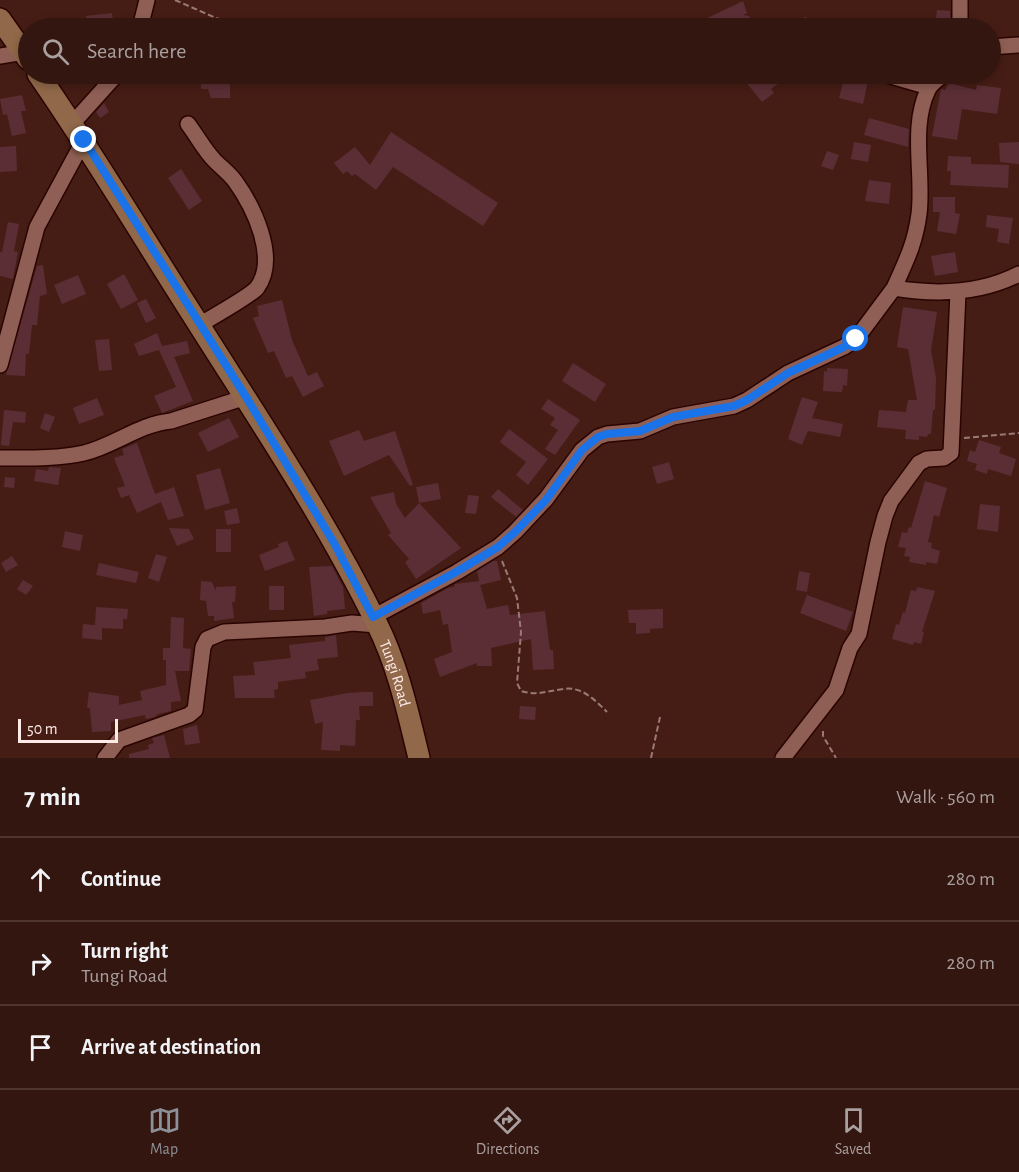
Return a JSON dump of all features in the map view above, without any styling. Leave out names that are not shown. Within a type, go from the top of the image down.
[{"type":"main road","points":[[0,19],[18,45]]},
{"type":"main road","name":"Tungi Road","points":[[45,84],[78,132],[246,397],[334,543],[375,621],[399,680],[419,758]]},
{"type":"street","points":[[142,18],[147,0]]},
{"type":"street","points":[[960,0],[960,18]]},
{"type":"street","points":[[1001,46],[1019,45]]},
{"type":"street","points":[[0,56],[18,56]]},
{"type":"street","points":[[0,364],[37,227],[78,132],[110,84]]},
{"type":"street","points":[[919,84],[929,87]]},
{"type":"street","points":[[105,758],[119,740],[189,715],[195,710],[203,647],[207,639],[224,632],[325,627],[375,621],[498,547],[546,500],[582,450],[598,437],[640,431],[673,417],[734,406],[788,373],[856,339],[894,288],[913,246],[920,200],[918,136],[923,104],[929,87],[932,84]]},
{"type":"street","points":[[188,124],[214,161],[235,181],[252,209],[261,231],[264,250],[264,273],[256,289],[199,326]]},
{"type":"street","points":[[894,288],[958,292],[998,284],[1019,274]]},
{"type":"street","points":[[783,758],[836,690],[850,648],[859,634],[878,542],[891,501],[919,463],[927,459],[944,458],[950,455],[953,440],[953,374],[958,292]]},
{"type":"street","points":[[0,458],[85,453],[141,429],[246,397]]},
{"type":"path","points":[[175,0],[216,18]]},
{"type":"path","points":[[953,440],[981,435],[1003,436],[1019,433]]},
{"type":"path","points":[[498,547],[517,598],[521,632],[517,683],[521,691],[532,694],[553,692],[563,688],[579,690],[591,696],[607,712]]},
{"type":"path","points":[[651,758],[660,717]]},
{"type":"path","points":[[822,729],[823,736],[836,758]]},
{"type":"building","points":[[743,1],[747,13],[743,15],[750,18],[707,18]]},
{"type":"building","points":[[937,10],[950,11],[950,18],[936,18]]},
{"type":"building","points":[[112,13],[113,18],[86,18],[86,16]]},
{"type":"building","points":[[201,84],[230,84],[230,98],[211,98],[208,89],[201,89]]},
{"type":"building","points":[[747,84],[778,84],[771,89],[774,93],[762,102]]},
{"type":"building","points":[[843,84],[867,84],[863,104],[839,98]]},
{"type":"building","points":[[948,84],[976,90],[977,85],[1001,88],[997,114],[962,109],[957,140],[932,136],[941,89],[945,90]]},
{"type":"building","points":[[22,95],[26,111],[21,111],[26,133],[12,136],[7,114],[3,115],[0,99]]},
{"type":"building","points":[[104,103],[109,112],[100,118],[96,112]]},
{"type":"building","points":[[869,118],[909,129],[908,147],[864,135]]},
{"type":"building","points":[[391,132],[498,203],[483,226],[393,167],[376,190],[355,174],[352,176],[347,171],[343,174],[334,163],[355,147],[370,165]]},
{"type":"building","points":[[854,142],[871,145],[868,162],[851,159]]},
{"type":"building","points":[[1019,142],[1019,164],[1000,162],[999,143]]},
{"type":"building","points":[[16,146],[17,171],[0,172],[0,147]]},
{"type":"building","points":[[827,151],[839,155],[833,170],[821,166]]},
{"type":"building","points":[[948,156],[971,157],[971,164],[1009,165],[1008,188],[950,185],[951,171],[947,171]]},
{"type":"building","points":[[181,169],[202,201],[189,210],[168,178]]},
{"type":"building","points":[[869,180],[891,183],[889,204],[865,201]]},
{"type":"building","points":[[933,197],[955,197],[955,213],[960,214],[956,234],[937,231],[940,212],[933,212]]},
{"type":"building","points":[[987,215],[1013,218],[1009,244],[997,242],[999,229],[986,227]]},
{"type":"building","points":[[8,222],[19,224],[14,251],[18,252],[13,279],[0,276],[0,252],[2,252]]},
{"type":"building","points":[[955,252],[958,272],[935,276],[931,256]]},
{"type":"building","points":[[43,265],[47,294],[40,296],[37,325],[32,325],[29,354],[26,354],[25,376],[6,375],[37,266]]},
{"type":"building","points":[[124,274],[138,300],[121,309],[107,284]]},
{"type":"building","points":[[78,275],[86,294],[62,304],[54,285]]},
{"type":"building","points":[[146,299],[156,318],[146,323],[137,303]]},
{"type":"building","points":[[282,300],[292,340],[308,376],[317,372],[324,386],[303,397],[292,376],[286,378],[274,351],[268,353],[253,318],[259,316],[257,306]]},
{"type":"building","points":[[903,307],[937,312],[931,350],[936,378],[935,410],[933,410],[931,434],[927,437],[919,436],[919,440],[905,439],[906,430],[877,427],[879,410],[906,412],[908,400],[917,400],[908,349],[897,347]]},
{"type":"building","points":[[157,333],[162,346],[187,341],[190,353],[174,357],[193,401],[162,413],[154,396],[176,387],[159,350],[139,356],[134,344]]},
{"type":"building","points":[[109,339],[112,370],[99,371],[95,340]]},
{"type":"building","points":[[573,363],[606,384],[595,402],[562,381]]},
{"type":"building","points":[[827,368],[848,369],[847,386],[843,385],[842,392],[823,391],[824,371],[827,372]]},
{"type":"building","points":[[802,397],[818,402],[812,418],[843,424],[840,437],[808,431],[802,445],[788,439]]},
{"type":"building","points":[[97,398],[104,415],[79,424],[73,408]]},
{"type":"building","points":[[548,399],[580,420],[555,455],[545,449],[558,430],[550,425],[555,418],[541,409]]},
{"type":"building","points":[[4,410],[26,412],[25,423],[13,422],[9,446],[1,445]]},
{"type":"building","points":[[45,413],[55,417],[49,432],[40,428]]},
{"type":"building","points":[[229,418],[239,437],[208,452],[198,433]]},
{"type":"building","points":[[509,429],[548,459],[528,485],[516,475],[526,462],[500,442]]},
{"type":"building","points":[[359,430],[364,441],[395,431],[413,485],[410,486],[389,455],[344,476],[329,441]]},
{"type":"building","points":[[979,440],[1001,447],[999,453],[1016,459],[1011,476],[988,469],[987,474],[975,470],[977,464],[967,461],[970,450],[975,452]]},
{"type":"building","points":[[137,443],[155,494],[174,487],[184,516],[168,520],[161,502],[137,513],[129,495],[121,498],[117,488],[125,486],[114,458],[124,455],[122,449]]},
{"type":"building","points":[[669,462],[674,479],[657,484],[652,467]]},
{"type":"building","points":[[49,467],[61,468],[58,485],[34,481],[36,469],[48,471]]},
{"type":"building","points":[[220,468],[230,503],[205,510],[196,475]]},
{"type":"building","points":[[5,477],[15,478],[14,488],[4,487]]},
{"type":"building","points":[[925,481],[947,488],[939,517],[934,515],[928,542],[932,543],[931,548],[940,551],[937,564],[926,562],[926,565],[909,562],[910,557],[904,556],[906,548],[898,547],[902,532],[907,533],[909,527],[911,528]]},
{"type":"building","points":[[438,483],[441,499],[419,503],[416,487]]},
{"type":"building","points":[[498,489],[523,510],[516,517],[491,497]]},
{"type":"building","points":[[394,492],[396,504],[405,518],[419,503],[461,548],[416,579],[405,562],[409,559],[388,535],[391,533],[370,497]]},
{"type":"building","points":[[468,495],[479,496],[476,514],[465,513]]},
{"type":"building","points":[[980,504],[1000,506],[998,532],[977,529]]},
{"type":"building","points":[[237,508],[240,523],[227,525],[224,511]]},
{"type":"building","points":[[169,528],[189,529],[194,539],[177,546]]},
{"type":"building","points":[[216,529],[231,529],[231,552],[216,552]]},
{"type":"building","points":[[65,531],[83,535],[80,551],[62,547]]},
{"type":"building","points":[[287,541],[295,560],[265,571],[259,555]]},
{"type":"building","points":[[156,554],[167,557],[159,582],[148,578]]},
{"type":"building","points":[[12,556],[18,565],[6,572],[1,563]]},
{"type":"building","points":[[497,561],[501,580],[480,585],[477,571]]},
{"type":"building","points":[[99,563],[139,572],[136,583],[96,575]]},
{"type":"building","points":[[332,566],[343,587],[345,609],[327,611],[327,614],[314,616],[309,567]]},
{"type":"building","points":[[799,571],[810,573],[807,592],[796,590]]},
{"type":"building","points":[[23,580],[33,586],[26,595],[17,589]]},
{"type":"building","points":[[201,581],[212,582],[216,591],[216,587],[236,586],[235,602],[232,602],[234,618],[214,621],[214,616],[208,616],[206,601],[200,600]]},
{"type":"building","points":[[479,581],[487,609],[508,605],[510,615],[545,611],[550,650],[553,650],[554,669],[533,670],[531,639],[491,648],[492,666],[477,666],[477,663],[440,677],[434,659],[452,652],[448,624],[443,625],[440,610],[423,614],[421,603],[454,587],[455,584]]},
{"type":"building","points":[[269,586],[284,586],[284,610],[269,610]]},
{"type":"building","points":[[917,587],[935,591],[922,632],[924,632],[921,644],[914,642],[913,645],[892,639],[896,624],[899,625],[903,612],[905,613],[911,590],[916,591]]},
{"type":"building","points":[[807,595],[853,612],[846,631],[800,613]]},
{"type":"building","points":[[96,607],[128,609],[127,619],[123,619],[123,629],[102,628],[102,640],[82,638],[83,624],[95,625]]},
{"type":"building","points":[[663,609],[663,628],[650,629],[650,633],[636,634],[636,623],[629,623],[628,610]]},
{"type":"building","points":[[171,617],[184,618],[183,648],[191,649],[189,671],[175,671],[181,701],[171,702],[171,711],[155,717],[146,719],[145,715],[111,722],[111,731],[92,732],[90,708],[87,708],[89,692],[119,696],[119,705],[142,700],[140,691],[166,685],[166,660],[163,660],[163,648],[170,648]]},
{"type":"building","points":[[336,635],[338,657],[317,659],[319,670],[305,672],[306,678],[278,682],[278,689],[274,690],[275,698],[235,698],[233,676],[255,675],[253,662],[291,658],[289,645],[325,641],[325,637]]},
{"type":"building","points":[[373,692],[373,706],[359,706],[360,720],[356,720],[355,746],[340,745],[340,751],[321,750],[323,722],[315,724],[310,700],[348,693]]},
{"type":"building","points":[[520,706],[536,707],[535,720],[519,719]]},
{"type":"building","points":[[197,725],[200,743],[185,745],[183,729]]},
{"type":"building","points":[[164,735],[170,758],[129,758],[129,754],[149,749],[148,745],[154,743],[152,738]]},
{"type":"route","points":[[84,140],[199,326],[246,397],[334,543],[373,617],[498,547],[546,500],[582,450],[598,437],[640,431],[673,417],[734,406],[788,373],[856,339]]}]
